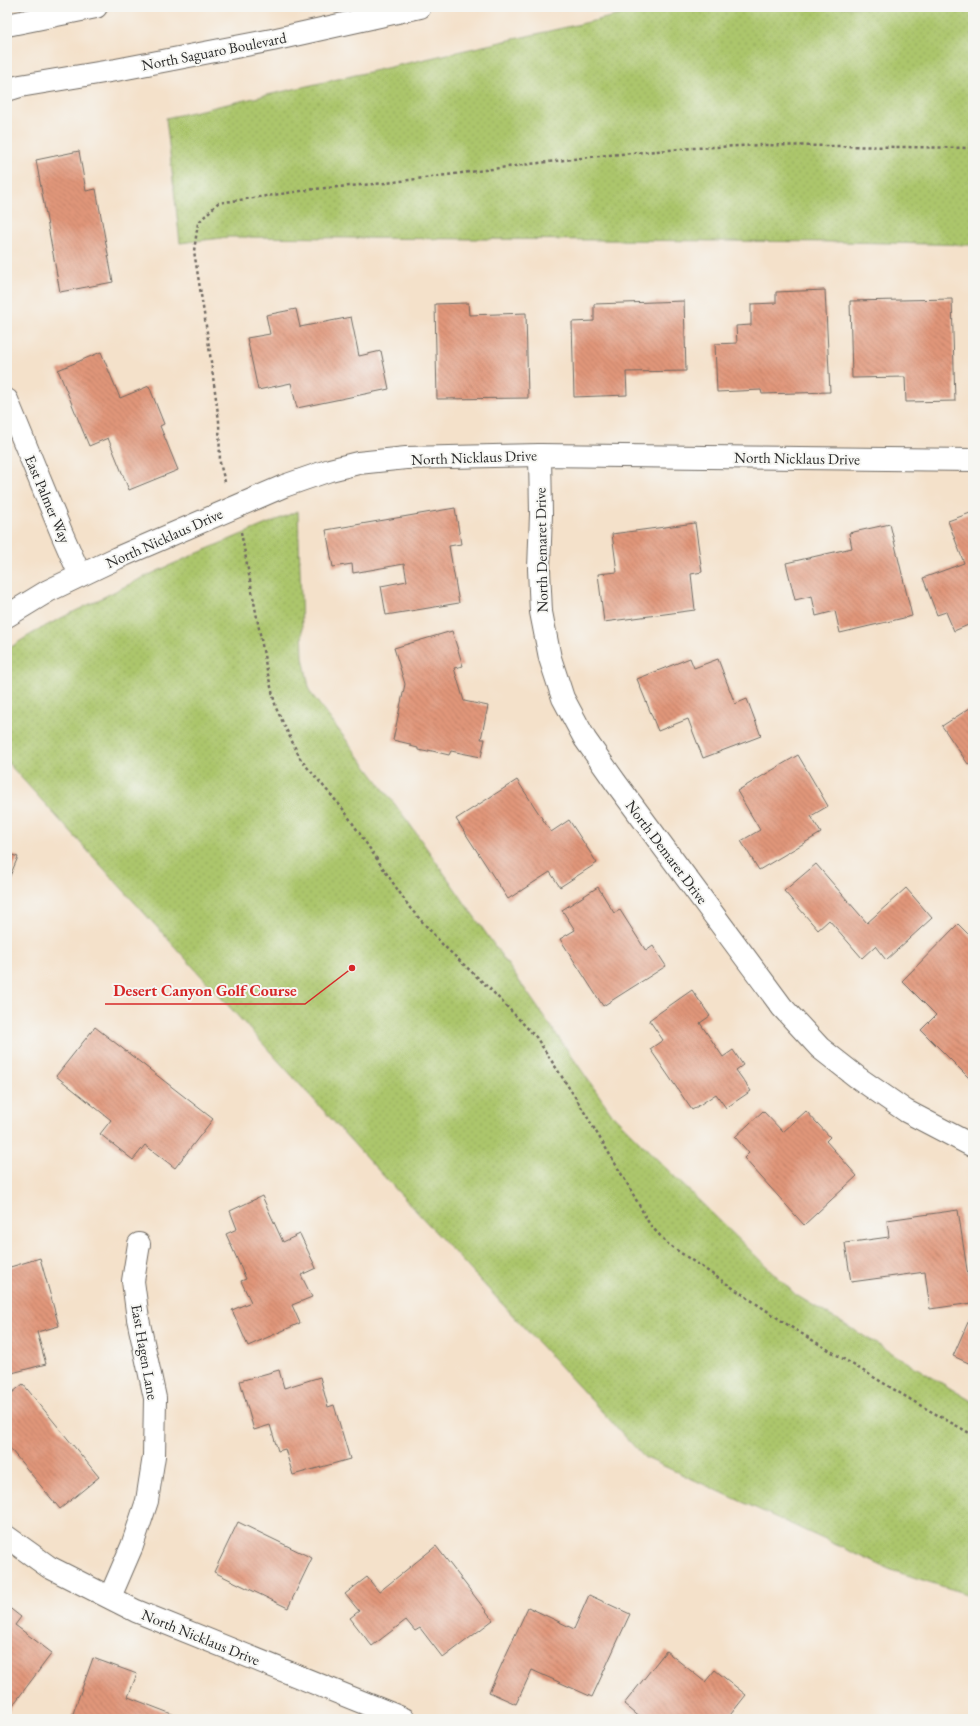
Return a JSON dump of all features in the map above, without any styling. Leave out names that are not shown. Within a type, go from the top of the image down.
[{"type":"street","points":[[7,25],[96,7]]},
{"type":"street","name":"North Saguaro Boulevard","points":[[7,90],[272,40],[420,7]]},
{"type":"street","name":"East Palmer Way","points":[[7,400],[80,575]]},
{"type":"street","name":"North Nicklaus Drive","points":[[7,616],[48,591],[80,575],[232,508],[284,486],[330,470],[358,463],[406,458],[540,455],[973,460]]},
{"type":"street","name":"North Demaret Drive","points":[[540,455],[539,569],[541,612],[550,658],[564,698],[585,739],[620,789],[778,1001],[820,1048],[857,1077],[906,1111],[973,1146]]},
{"type":"street","name":"East Hagen Lane","points":[[110,1597],[132,1546],[147,1501],[154,1456],[154,1398],[138,1319],[133,1281],[139,1244]]},
{"type":"street","name":"North Nicklaus Drive","points":[[7,1537],[49,1567],[143,1614],[404,1719]]},
{"type":"path","points":[[973,148],[761,145],[694,148],[530,164],[386,183],[314,189],[218,203],[198,223],[194,251],[219,421],[220,463],[232,508],[242,536],[266,666],[276,708],[301,760],[343,809],[410,908],[444,946],[492,991],[536,1038],[577,1100],[628,1185],[650,1226],[669,1244],[794,1329],[918,1404],[973,1435]]},
{"type":"green space","points":[[655,7],[973,7],[973,245],[844,242],[229,237],[180,243],[166,118]]},
{"type":"green space","points":[[298,511],[303,657],[310,692],[409,823],[612,1114],[796,1295],[973,1402],[973,1596],[891,1570],[644,1457],[353,1143],[7,762],[7,650],[48,625],[143,578]]},
{"type":"building","points":[[79,151],[86,191],[96,189],[113,282],[60,292],[36,160]]},
{"type":"building","points":[[825,290],[830,392],[762,394],[761,390],[717,392],[715,344],[737,343],[736,326],[751,325],[751,304],[776,303],[776,292]]},
{"type":"building","points":[[952,299],[955,401],[906,402],[905,377],[852,378],[850,301]]},
{"type":"building","points":[[684,301],[686,371],[626,372],[627,395],[574,397],[572,322],[594,321],[594,304]]},
{"type":"building","points":[[468,303],[469,315],[526,313],[528,398],[437,399],[435,304]]},
{"type":"building","points":[[296,309],[300,327],[351,317],[359,356],[381,351],[389,389],[297,408],[291,383],[258,390],[247,338],[270,334],[266,315]]},
{"type":"building","points":[[101,352],[120,398],[149,386],[164,424],[160,426],[178,470],[129,490],[108,438],[89,446],[58,370]]},
{"type":"building","points":[[455,508],[461,544],[449,546],[459,603],[386,615],[381,586],[407,581],[404,564],[353,573],[352,564],[333,567],[326,530]]},
{"type":"building","points":[[973,512],[973,623],[954,631],[946,612],[937,615],[923,578],[964,563],[948,521]]},
{"type":"building","points":[[695,523],[702,572],[691,574],[695,610],[604,622],[598,574],[617,572],[612,534]]},
{"type":"building","points":[[890,524],[912,616],[840,633],[835,611],[816,616],[812,596],[795,600],[786,563],[852,548],[849,533]]},
{"type":"building","points":[[452,631],[463,666],[454,668],[464,701],[488,706],[481,739],[485,739],[481,757],[451,751],[449,755],[428,750],[428,752],[418,750],[418,748],[410,746],[410,744],[393,740],[405,684],[394,648]]},
{"type":"building","points":[[690,658],[694,668],[718,659],[735,704],[747,699],[761,736],[703,758],[688,719],[658,731],[637,679]]},
{"type":"building","points":[[973,706],[973,761],[968,764],[942,726]]},
{"type":"building","points":[[798,755],[828,806],[811,816],[821,833],[759,870],[741,841],[760,830],[737,791]]},
{"type":"building","points":[[517,780],[551,832],[569,820],[597,863],[560,887],[550,872],[508,899],[456,819]]},
{"type":"building","points":[[7,853],[18,857],[7,883]]},
{"type":"building","points":[[816,864],[867,923],[906,888],[932,918],[886,960],[875,946],[862,958],[829,920],[818,930],[784,891]]},
{"type":"building","points":[[598,887],[614,913],[620,910],[646,951],[653,946],[666,966],[603,1006],[560,939],[575,930],[562,910]]},
{"type":"building","points":[[958,924],[973,939],[973,1077],[971,1080],[921,1030],[936,1015],[902,981]]},
{"type":"building","points":[[692,990],[710,1016],[700,1023],[723,1057],[733,1050],[743,1065],[736,1070],[751,1091],[726,1108],[716,1094],[692,1110],[650,1049],[663,1040],[649,1020]]},
{"type":"building","points":[[95,1027],[213,1119],[175,1168],[145,1145],[133,1160],[100,1134],[111,1120],[56,1076]]},
{"type":"building","points":[[763,1111],[783,1132],[806,1111],[830,1137],[826,1141],[857,1176],[804,1225],[744,1158],[749,1153],[735,1137]]},
{"type":"building","points":[[262,1196],[283,1242],[300,1234],[316,1268],[301,1275],[312,1297],[292,1305],[300,1323],[248,1346],[232,1310],[251,1302],[241,1281],[246,1279],[226,1234],[237,1229],[230,1211]]},
{"type":"building","points":[[958,1210],[972,1303],[930,1309],[925,1272],[851,1282],[845,1243],[889,1237],[887,1220]]},
{"type":"building","points":[[40,1258],[59,1326],[37,1332],[46,1364],[12,1373],[7,1356],[7,1268]]},
{"type":"building","points":[[973,1311],[973,1365],[953,1356]]},
{"type":"building","points":[[279,1370],[284,1388],[320,1377],[328,1407],[334,1405],[350,1459],[293,1475],[285,1449],[278,1451],[270,1425],[254,1430],[240,1381]]},
{"type":"building","points":[[23,1384],[99,1477],[60,1509],[7,1445],[7,1397]]},
{"type":"building","points":[[238,1522],[312,1558],[288,1608],[214,1572]]},
{"type":"building","points":[[436,1546],[493,1620],[443,1658],[420,1628],[415,1631],[406,1620],[372,1646],[350,1618],[359,1611],[345,1594],[367,1577],[379,1592]]},
{"type":"building","points":[[589,1595],[630,1614],[592,1697],[532,1670],[516,1704],[489,1692],[528,1607],[574,1629]]},
{"type":"building","points":[[7,1606],[21,1617],[15,1625],[52,1653],[7,1713]]},
{"type":"building","points":[[666,1651],[705,1682],[715,1670],[746,1695],[727,1719],[642,1719],[624,1704]]},
{"type":"building","points":[[93,1658],[137,1674],[128,1697],[177,1716],[176,1719],[71,1719]]},
{"type":"place","name":"Desert Canyon Golf Course","points":[[352,968]]}]
